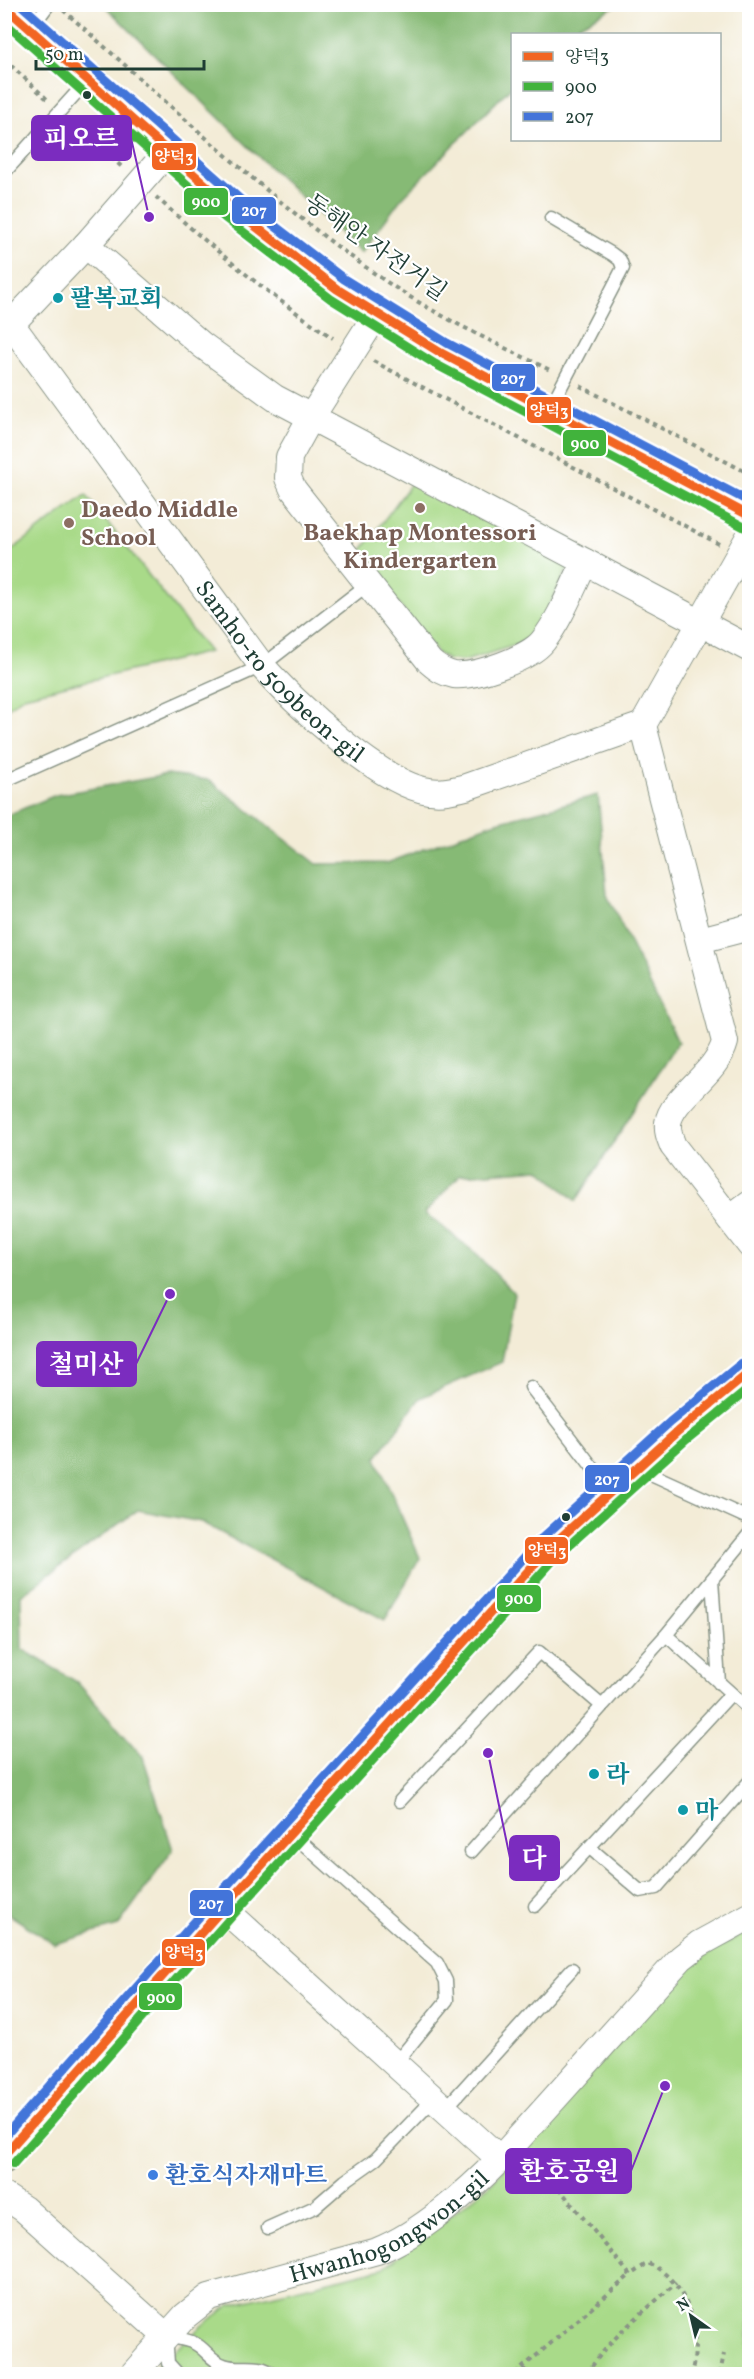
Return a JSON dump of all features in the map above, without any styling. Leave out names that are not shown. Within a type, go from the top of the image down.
[{"type":"main road","points":[[21,16],[88,80],[284,250],[376,315],[441,353],[750,516]]},
{"type":"main road","points":[[4,2156],[290,1833],[549,1548],[636,1468],[750,1372]]},
{"type":"street","name":"Samho-ro 509beon-gil","points":[[168,151],[86,245],[8,326],[262,666],[301,707],[366,759],[393,778],[429,791],[446,792],[466,787],[643,726]]},
{"type":"street","points":[[86,245],[202,345],[243,376],[310,419],[750,649]]},
{"type":"street","points":[[376,315],[310,419],[290,457],[288,478],[293,489],[430,662],[441,672],[456,675],[471,674],[533,651],[551,628],[585,562]]},
{"type":"street","points":[[750,535],[643,726],[725,1042],[722,1054],[714,1066],[675,1108],[668,1121],[668,1132],[673,1146],[740,1212],[750,1245]]},
{"type":"street","points":[[700,940],[750,927]]},
{"type":"street","points":[[223,1908],[500,2159]]},
{"type":"street","name":"Hwanhogongwon-gil","points":[[133,2374],[185,2316],[209,2297],[355,2258],[396,2243],[460,2196],[500,2159],[664,1974],[699,1944],[750,1916]]},
{"type":"street","points":[[4,2196],[24,2209],[166,2336]]},
{"type":"lane","points":[[4,173],[88,80]]},
{"type":"lane","points":[[550,409],[623,268],[620,260],[612,254],[551,218]]},
{"type":"lane","points":[[4,781],[262,666],[368,585]]},
{"type":"lane","points":[[531,1387],[611,1491]]},
{"type":"lane","points":[[636,1468],[750,1519]]},
{"type":"lane","points":[[471,1852],[666,1635],[750,1533]]},
{"type":"lane","points":[[712,1579],[719,1683]]},
{"type":"lane","points":[[666,1635],[750,1710]]},
{"type":"lane","points":[[400,1801],[539,1652],[602,1706]]},
{"type":"lane","points":[[535,1906],[731,1694]]},
{"type":"lane","points":[[590,1848],[640,1891],[656,1888],[750,1781]]},
{"type":"lane","points":[[290,1833],[437,1963],[446,1981],[447,2000],[395,2064]]},
{"type":"lane","points":[[268,2228],[315,2207],[345,2181],[376,2159],[440,2104],[572,1969]]},
{"type":"lane","points":[[178,2374],[168,2363],[166,2336],[194,2343],[225,2366],[256,2367],[273,2374]]},
{"type":"path","name":"동해안 자전거길","points":[[57,4],[282,202],[385,281],[429,308],[750,474]]},
{"type":"path","points":[[553,2181],[630,2275]]},
{"type":"path","points":[[515,2374],[630,2275],[648,2263],[662,2270],[676,2283],[688,2306],[694,2334],[695,2362],[691,2374]]},
{"type":"path","points":[[587,2374],[619,2335],[676,2283]]},
{"type":"path","points":[[720,2374],[724,2354]]},
{"type":"path","points":[[523,2368],[529,2374]]},
{"type":"green space","points":[[104,5],[617,5],[565,33],[511,33],[511,87],[401,199],[361,253],[264,162]]},
{"type":"green space","points":[[413,481],[569,565],[537,631],[519,644],[465,661],[448,660],[437,653],[359,554]]},
{"type":"green space","points":[[86,495],[209,652],[24,696],[5,710],[5,555]]},
{"type":"green space","points":[[167,775],[209,780],[317,864],[387,863],[493,823],[598,795],[607,895],[678,1042],[576,1201],[539,1169],[460,1175],[425,1213],[474,1252],[514,1293],[502,1362],[420,1398],[376,1458],[420,1558],[385,1620],[201,1522],[138,1510],[21,1595],[22,1649],[77,1682],[143,1757],[173,1850],[118,1926],[54,1944],[4,1911],[5,816],[56,795]]},
{"type":"green space","points":[[749,1931],[749,2374],[148,2374],[208,2321],[230,2305],[383,2268],[491,2184],[668,1987],[706,1955]]},
{"type":"transit line","name":"207","points":[[20,4],[241,200],[344,279],[447,343],[750,502]]},
{"type":"transit line","name":"양덕3","points":[[4,6],[233,209],[337,289],[441,353],[750,516]]},
{"type":"transit line","name":"900","points":[[4,22],[225,218],[331,299],[435,364],[744,527]]},
{"type":"transit line","name":"207","points":[[4,2137],[214,1900],[540,1540],[670,1422],[742,1363]]},
{"type":"transit line","name":"양덕3","points":[[4,2155],[223,1908],[549,1548],[678,1431],[750,1372]]},
{"type":"transit line","name":"900","points":[[13,2164],[232,1916],[557,1556],[686,1440],[750,1388]]},
{"type":"place","name":"피오르","points":[[149,217]]},
{"type":"place","name":"팔복교회","points":[[58,298]]},
{"type":"place","name":"Baekhap Montessori Kindergarten","points":[[420,508]]},
{"type":"place","name":"Daedo Middle School","points":[[69,523]]},
{"type":"place","name":"철미산","points":[[170,1294]]},
{"type":"place","name":"다","points":[[488,1753]]},
{"type":"place","name":"라","points":[[594,1774]]},
{"type":"place","name":"마","points":[[683,1810]]},
{"type":"place","name":"환호공원","points":[[665,2086]]},
{"type":"place","name":"환호식자재마트","points":[[153,2175]]}]
